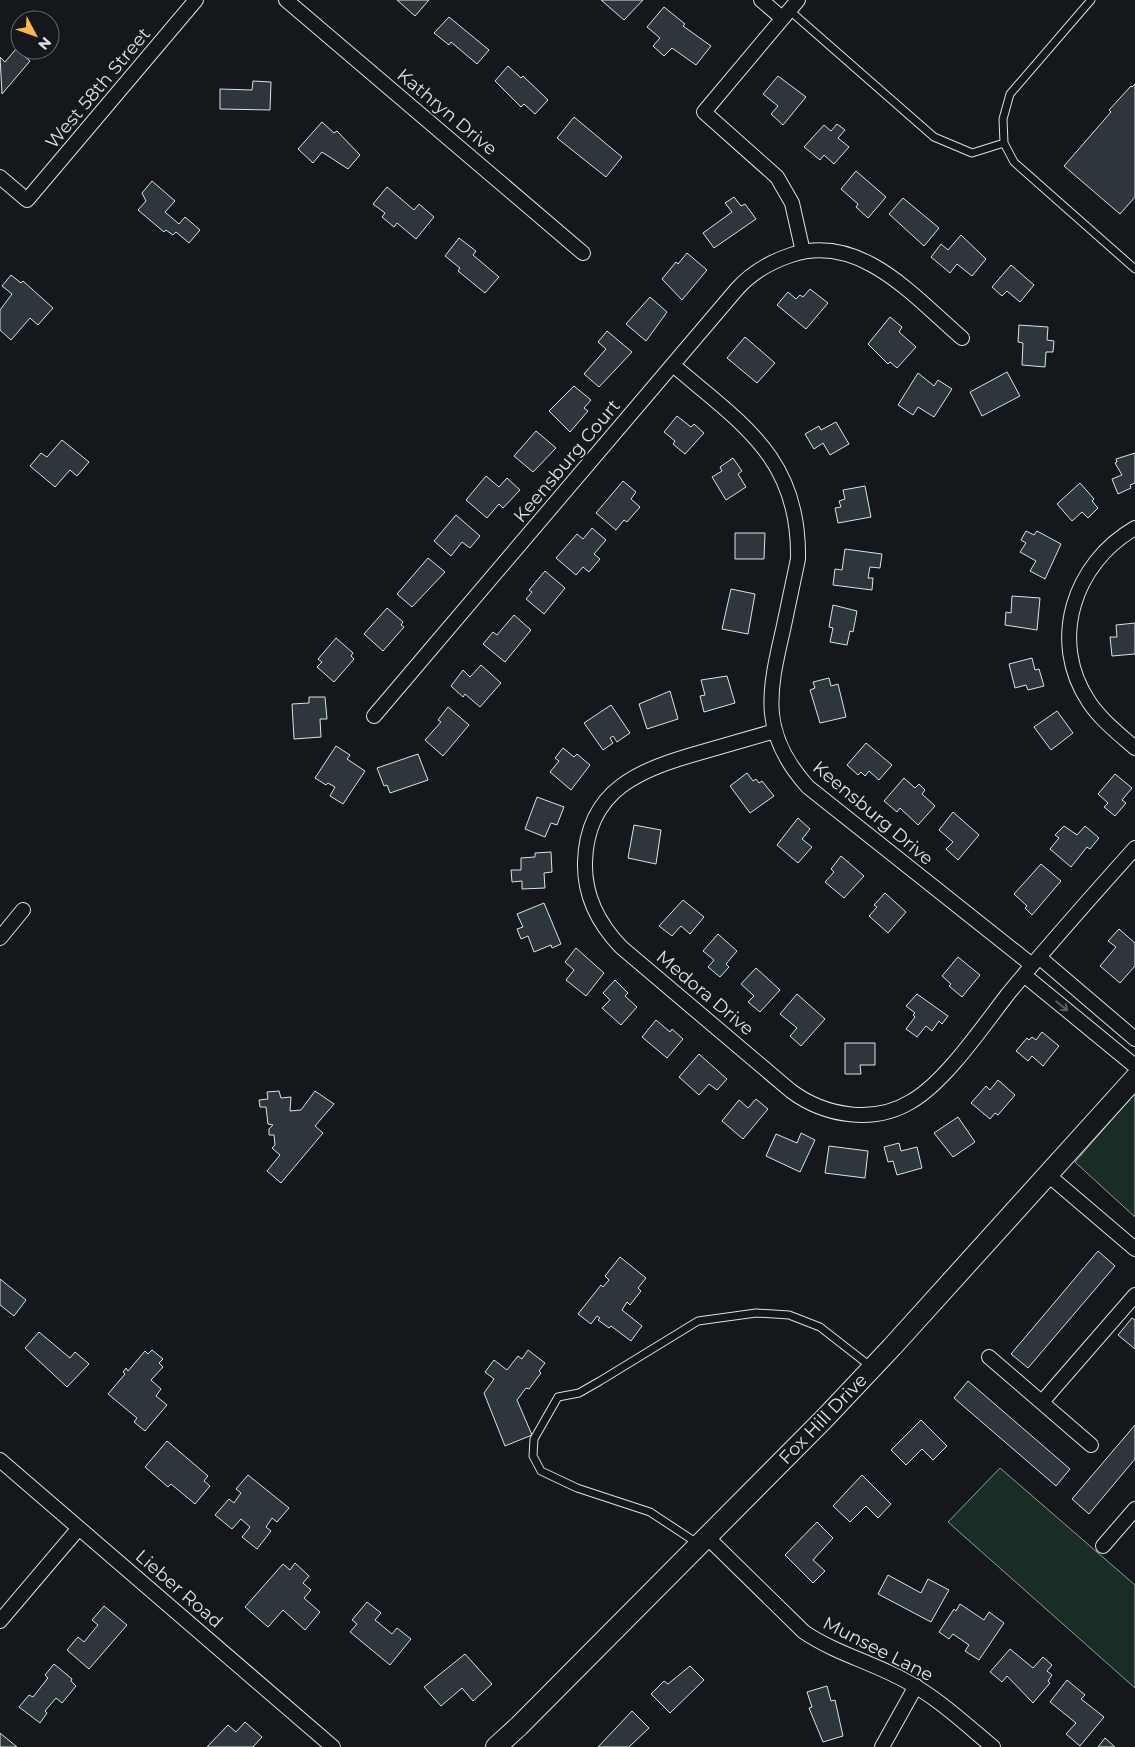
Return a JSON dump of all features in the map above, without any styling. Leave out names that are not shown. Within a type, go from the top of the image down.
[{"type":"street","name":"West 58th Street","points":[[0,177],[27,200],[196,0]]},
{"type":"street","name":"Kathryn Drive","points":[[286,0],[583,253]]},
{"type":"street","points":[[761,0],[790,9],[704,112],[777,177],[792,202],[803,252]]},
{"type":"street","name":"Keensburg Court","points":[[374,716],[743,282],[767,264],[781,258],[817,250],[838,252],[872,264],[962,338]]},
{"type":"street","name":"Keensburg Drive","points":[[673,365],[742,423],[762,444],[778,468],[792,502],[798,538],[798,559],[770,688],[775,730],[788,762],[808,787],[1032,966],[1135,1039]]},
{"type":"street","points":[[1135,528],[1106,548],[1084,577],[1073,603],[1069,647],[1076,676],[1089,702],[1107,724],[1135,748]]},
{"type":"street","name":"Medora Drive","points":[[775,730],[649,768],[619,787],[604,804],[589,836],[586,850],[585,878],[590,899],[599,919],[622,947],[794,1093],[817,1106],[850,1115],[876,1114],[912,1101],[929,1089],[1032,966],[1135,848]]},
{"type":"street","points":[[0,938],[23,910]]},
{"type":"street","name":"Keensburg Drive","points":[[1032,966],[1135,1066]]},
{"type":"street","name":"Fox Hill Drive","points":[[496,1747],[703,1541],[872,1368],[1135,1078]]},
{"type":"street","points":[[1047,1174],[1135,1249]]},
{"type":"street","points":[[1042,1402],[1135,1295]]},
{"type":"street","points":[[989,1357],[1091,1445]]},
{"type":"street","name":"Lieber Road","points":[[0,1460],[332,1747]]},
{"type":"street","points":[[1103,1546],[1135,1509]]},
{"type":"street","points":[[0,1621],[79,1528]]},
{"type":"street","name":"Munsee Lane","points":[[703,1541],[804,1632],[823,1644],[874,1665],[916,1686],[993,1747]]},
{"type":"street","points":[[882,1747],[916,1686]]},
{"type":"lane","points":[[1091,0],[1010,94],[1003,119],[1004,143],[1014,162],[1135,269]]},
{"type":"lane","points":[[790,9],[934,137],[972,153],[1004,143]]},
{"type":"lane","points":[[703,1541],[650,1512],[577,1488],[541,1471],[533,1456],[534,1439],[558,1398],[579,1392],[600,1381],[698,1322],[756,1313],[788,1315],[820,1327],[872,1368]]},
{"type":"green space","points":[[1135,1093],[1135,1217],[1075,1162]]},
{"type":"green space","points":[[1000,1468],[1135,1585],[1135,1688],[948,1522]]},
{"type":"building","points":[[397,0],[429,0],[415,16]]},
{"type":"building","points":[[601,0],[643,0],[624,20]]},
{"type":"building","points":[[664,7],[685,24],[683,26],[711,46],[696,65],[672,48],[664,56],[653,46],[660,38],[647,27]]},
{"type":"building","points":[[449,17],[489,50],[477,64],[451,42],[449,45],[434,33]]},
{"type":"building","points":[[10,56],[10,60],[30,61],[2,94],[0,57],[5,62]]},
{"type":"building","points":[[508,66],[521,78],[523,76],[548,100],[535,114],[524,104],[521,107],[495,81]]},
{"type":"building","points":[[778,76],[806,97],[783,125],[771,114],[778,106],[763,94]]},
{"type":"building","points":[[253,81],[271,82],[270,110],[220,109],[220,89],[252,90]]},
{"type":"building","points":[[1135,84],[1135,197],[1120,214],[1064,166],[1111,112],[1109,110]]},
{"type":"building","points":[[574,117],[622,157],[606,177],[557,138]]},
{"type":"building","points":[[322,122],[334,133],[337,131],[360,155],[348,169],[322,152],[313,163],[298,149]]},
{"type":"building","points":[[837,124],[845,130],[838,138],[849,147],[834,164],[824,155],[820,160],[804,147],[824,125],[831,131]]},
{"type":"building","points":[[856,171],[886,197],[868,218],[856,207],[858,204],[841,189]]},
{"type":"building","points":[[152,181],[175,201],[165,212],[179,224],[185,217],[200,230],[189,243],[176,232],[173,235],[166,230],[164,232],[138,210],[146,201],[142,193]]},
{"type":"building","points":[[387,187],[414,210],[419,204],[434,217],[416,239],[397,223],[394,227],[382,217],[385,213],[373,204]]},
{"type":"building","points":[[734,197],[741,206],[745,204],[756,219],[714,248],[703,233],[732,212],[725,203]]},
{"type":"building","points":[[903,198],[939,228],[924,246],[889,214]]},
{"type":"building","points":[[961,235],[986,259],[972,276],[957,264],[950,273],[931,257],[941,244],[948,250]]},
{"type":"building","points":[[459,238],[476,251],[473,255],[499,277],[485,293],[458,271],[460,268],[445,256]]},
{"type":"building","points":[[687,253],[707,270],[682,300],[662,279],[676,262],[678,264]]},
{"type":"building","points":[[1011,265],[1034,285],[1020,302],[1007,291],[1002,296],[992,287]]},
{"type":"building","points":[[11,275],[21,283],[23,281],[53,308],[38,325],[30,318],[11,340],[0,330],[0,310],[12,294],[2,286]]},
{"type":"building","points":[[810,289],[828,303],[806,329],[777,305],[788,292],[796,299],[800,295],[803,297]]},
{"type":"building","points":[[650,297],[667,312],[646,341],[626,324]]},
{"type":"building","points":[[890,317],[902,327],[899,332],[916,347],[897,368],[890,362],[888,364],[868,344]]},
{"type":"building","points":[[1019,325],[1048,327],[1047,340],[1054,341],[1053,352],[1046,352],[1045,367],[1022,365],[1023,343],[1018,342]]},
{"type":"building","points":[[607,331],[632,352],[599,387],[584,374],[606,349],[598,342]]},
{"type":"building","points":[[745,337],[775,363],[757,383],[727,358]]},
{"type":"building","points":[[1007,372],[1020,396],[982,416],[970,392]]},
{"type":"building","points":[[918,373],[934,386],[938,380],[952,389],[934,417],[918,407],[913,415],[898,405]]},
{"type":"building","points":[[574,386],[591,400],[584,408],[588,411],[570,432],[549,411]]},
{"type":"building","points":[[677,416],[691,427],[694,424],[704,433],[685,454],[673,444],[675,441],[664,432]]},
{"type":"building","points":[[836,422],[849,444],[830,455],[823,443],[814,449],[805,434],[819,426],[821,430]]},
{"type":"building","points":[[536,431],[556,448],[533,472],[514,456]]},
{"type":"building","points":[[62,440],[89,462],[77,476],[70,470],[55,487],[30,466],[41,453],[47,457]]},
{"type":"building","points":[[1135,453],[1135,483],[1130,485],[1131,488],[1118,494],[1112,479],[1122,475],[1115,463],[1117,462],[1116,459]]},
{"type":"building","points":[[733,458],[742,471],[738,474],[746,487],[726,500],[712,477],[722,471],[720,467]]},
{"type":"building","points":[[486,476],[499,487],[507,478],[520,490],[503,508],[499,504],[487,518],[466,500]]},
{"type":"building","points":[[623,481],[636,492],[631,499],[640,507],[627,522],[624,520],[616,530],[596,513]]},
{"type":"building","points":[[1080,483],[1094,499],[1092,501],[1098,508],[1088,518],[1082,512],[1072,521],[1057,504]]},
{"type":"building","points":[[865,486],[871,517],[838,523],[835,508],[841,507],[839,501],[845,499],[843,490]]},
{"type":"building","points":[[456,515],[480,536],[470,548],[462,542],[451,556],[434,541]]},
{"type":"building","points":[[592,528],[606,540],[594,554],[600,559],[589,572],[583,567],[576,575],[556,558],[577,534],[583,539]]},
{"type":"building","points":[[1026,531],[1034,535],[1037,531],[1061,544],[1045,579],[1030,571],[1036,561],[1020,552],[1026,543],[1021,540]]},
{"type":"building","points":[[735,533],[765,533],[764,559],[735,559]]},
{"type":"building","points":[[845,549],[882,554],[880,568],[870,567],[868,578],[873,578],[872,590],[833,585],[835,569],[842,570]]},
{"type":"building","points":[[428,558],[445,572],[412,607],[397,594]]},
{"type":"building","points":[[545,571],[565,588],[544,614],[526,599],[532,592],[529,590]]},
{"type":"building","points":[[731,589],[755,594],[748,634],[722,629]]},
{"type":"building","points":[[1012,596],[1040,598],[1037,630],[1005,625],[1006,612],[1011,613]]},
{"type":"building","points":[[833,605],[857,611],[853,632],[850,631],[847,645],[830,642],[833,628],[829,627]]},
{"type":"building","points":[[387,608],[403,622],[401,625],[404,627],[383,651],[364,634]]},
{"type":"building","points":[[514,615],[531,630],[505,662],[483,644],[493,632],[497,635]]},
{"type":"building","points":[[1135,623],[1135,654],[1112,656],[1110,637],[1117,637],[1116,625]]},
{"type":"building","points":[[336,638],[353,653],[351,656],[354,659],[334,682],[317,667],[322,662],[318,659]]},
{"type":"building","points":[[1032,658],[1035,670],[1039,669],[1044,686],[1028,690],[1026,685],[1015,688],[1009,664]]},
{"type":"building","points":[[481,665],[501,683],[480,707],[465,694],[463,697],[451,686],[463,670],[470,677]]},
{"type":"building","points":[[727,676],[735,703],[704,712],[700,696],[705,695],[701,680]]},
{"type":"building","points":[[829,678],[831,686],[838,684],[846,717],[820,723],[810,690],[815,688],[813,682]]},
{"type":"building","points":[[670,691],[678,719],[647,729],[639,704]]},
{"type":"building","points":[[309,697],[325,697],[327,719],[320,719],[321,737],[294,739],[292,704],[309,703]]},
{"type":"building","points":[[611,705],[630,733],[617,742],[613,736],[610,738],[613,743],[603,750],[584,723]]},
{"type":"building","points":[[448,707],[469,725],[443,756],[425,740],[441,722],[438,720]]},
{"type":"building","points":[[1057,711],[1073,733],[1051,750],[1034,727]]},
{"type":"building","points":[[866,743],[892,765],[879,780],[869,771],[865,776],[861,772],[858,775],[847,765]]},
{"type":"building","points":[[336,746],[350,755],[347,759],[365,771],[343,804],[330,796],[335,787],[328,783],[326,785],[315,778]]},
{"type":"building","points":[[563,748],[574,757],[577,754],[590,765],[571,790],[550,772],[559,761],[555,758]]},
{"type":"building","points":[[418,754],[428,780],[390,793],[387,785],[384,786],[377,768]]},
{"type":"building","points":[[747,773],[753,781],[756,779],[759,783],[762,781],[774,796],[750,813],[730,786]]},
{"type":"building","points":[[1115,774],[1132,788],[1122,800],[1126,803],[1115,816],[1104,807],[1108,803],[1098,794]]},
{"type":"building","points":[[904,778],[915,788],[919,784],[925,790],[922,794],[935,806],[918,825],[900,808],[897,812],[884,801]]},
{"type":"building","points":[[537,797],[564,807],[557,825],[551,823],[545,837],[525,829]]},
{"type":"building","points":[[953,812],[979,835],[958,860],[946,849],[953,842],[939,830]]},
{"type":"building","points":[[798,818],[810,829],[802,839],[812,847],[798,863],[777,845]]},
{"type":"building","points":[[634,825],[661,830],[656,864],[628,858]]},
{"type":"building","points":[[1064,826],[1077,835],[1085,826],[1099,838],[1090,849],[1087,847],[1071,867],[1050,849],[1059,838],[1055,835]]},
{"type":"building","points":[[551,852],[552,872],[544,873],[545,888],[522,889],[522,881],[512,882],[511,870],[521,870],[521,858],[535,857],[535,853]]},
{"type":"building","points":[[841,856],[864,876],[844,898],[825,882],[834,872],[831,869]]},
{"type":"building","points":[[1041,864],[1061,881],[1032,915],[1025,908],[1027,906],[1014,894]]},
{"type":"building","points":[[885,893],[906,912],[888,933],[869,916],[877,907],[874,905]]},
{"type":"building","points":[[683,900],[704,917],[690,934],[681,926],[672,936],[659,926]]},
{"type":"building","points":[[544,903],[561,944],[552,948],[551,945],[534,952],[528,936],[521,939],[517,929],[523,927],[517,914]]},
{"type":"building","points":[[1119,929],[1135,943],[1135,966],[1120,983],[1100,966],[1116,947],[1108,941]]},
{"type":"building","points":[[718,934],[737,951],[726,964],[729,967],[720,977],[708,967],[714,960],[703,951]]},
{"type":"building","points":[[576,948],[604,973],[586,996],[566,980],[574,970],[565,962]]},
{"type":"building","points":[[958,957],[980,975],[962,997],[949,986],[951,984],[942,976]]},
{"type":"building","points":[[756,968],[780,990],[760,1012],[748,1002],[754,996],[741,984]]},
{"type":"building","points":[[615,980],[628,993],[625,996],[637,1007],[621,1025],[602,1008],[610,1000],[603,993]]},
{"type":"building","points":[[797,994],[825,1019],[801,1046],[790,1036],[797,1028],[780,1014]]},
{"type":"building","points":[[917,994],[948,1016],[942,1024],[939,1021],[932,1031],[926,1026],[917,1037],[906,1029],[915,1017],[913,1015],[915,1013],[906,1006]]},
{"type":"building","points":[[656,1020],[670,1032],[672,1029],[683,1039],[667,1058],[642,1037]]},
{"type":"building","points":[[1042,1032],[1059,1046],[1043,1066],[1032,1056],[1028,1061],[1016,1051],[1027,1038],[1029,1040],[1032,1037],[1036,1040]]},
{"type":"building","points":[[845,1043],[875,1043],[875,1065],[860,1065],[861,1074],[845,1074]]},
{"type":"building","points":[[699,1054],[727,1079],[717,1090],[709,1084],[699,1095],[679,1077]]},
{"type":"building","points":[[998,1080],[1015,1095],[998,1115],[995,1113],[990,1119],[971,1103],[986,1086],[990,1090]]},
{"type":"building","points":[[279,1091],[281,1098],[291,1097],[290,1111],[301,1110],[315,1091],[334,1104],[315,1126],[323,1133],[281,1183],[267,1171],[280,1155],[272,1148],[275,1145],[274,1135],[269,1135],[269,1129],[273,1125],[268,1124],[266,1107],[260,1107],[259,1100],[268,1099],[267,1092]]},
{"type":"building","points":[[756,1099],[768,1109],[743,1139],[722,1121],[739,1100],[748,1108]]},
{"type":"building","points":[[958,1117],[975,1142],[953,1157],[934,1133]]},
{"type":"building","points":[[801,1133],[815,1140],[800,1172],[766,1156],[776,1134],[797,1143]]},
{"type":"building","points":[[899,1143],[901,1151],[917,1147],[922,1168],[897,1175],[893,1161],[888,1162],[884,1147]]},
{"type":"building","points":[[829,1146],[868,1151],[865,1178],[825,1173]]},
{"type":"building","points":[[1098,1251],[1115,1266],[1028,1368],[1011,1354]]},
{"type":"building","points":[[620,1257],[646,1278],[638,1288],[641,1291],[630,1305],[627,1302],[622,1310],[642,1326],[631,1341],[611,1326],[609,1328],[598,1320],[600,1318],[597,1316],[591,1324],[578,1314],[601,1285],[603,1287],[609,1280],[605,1276]]},
{"type":"building","points":[[0,1279],[26,1300],[14,1316],[0,1305]]},
{"type":"building","points":[[1132,1318],[1135,1320],[1135,1349],[1118,1335]]},
{"type":"building","points":[[39,1332],[70,1358],[75,1352],[89,1364],[67,1387],[25,1348]]},
{"type":"building","points":[[152,1350],[163,1359],[159,1363],[163,1367],[151,1380],[161,1389],[156,1396],[167,1405],[145,1431],[134,1422],[137,1418],[108,1394],[125,1374],[123,1372],[126,1368],[128,1371],[145,1351],[148,1354]]},
{"type":"building","points":[[528,1350],[545,1363],[539,1371],[541,1373],[529,1389],[526,1388],[517,1400],[532,1435],[505,1446],[484,1393],[494,1379],[485,1372],[494,1360],[507,1370],[518,1356],[522,1359]]},
{"type":"building","points":[[968,1381],[1070,1469],[1056,1486],[954,1398]]},
{"type":"building","points":[[921,1420],[947,1446],[933,1460],[922,1449],[906,1465],[891,1450]]},
{"type":"building","points":[[1135,1425],[1135,1459],[1089,1514],[1072,1499]]},
{"type":"building","points":[[167,1441],[208,1476],[204,1481],[210,1486],[195,1504],[171,1484],[168,1487],[145,1467]]},
{"type":"building","points":[[248,1475],[289,1508],[277,1522],[272,1518],[266,1527],[271,1531],[257,1549],[242,1537],[250,1527],[241,1519],[232,1529],[215,1515],[229,1499],[234,1503],[241,1493],[236,1489]]},
{"type":"building","points":[[862,1475],[891,1504],[878,1518],[866,1506],[850,1522],[833,1506]]},
{"type":"building","points":[[817,1522],[833,1538],[813,1560],[825,1571],[813,1583],[785,1555]]},
{"type":"building","points":[[295,1563],[309,1576],[303,1583],[311,1590],[304,1598],[320,1612],[305,1630],[283,1610],[268,1627],[245,1607],[283,1564],[290,1570]]},
{"type":"building","points":[[888,1575],[921,1593],[928,1579],[949,1590],[931,1622],[878,1594]]},
{"type":"building","points":[[367,1602],[381,1613],[375,1620],[392,1634],[397,1628],[411,1639],[390,1665],[350,1632],[357,1624],[352,1620]]},
{"type":"building","points":[[960,1604],[984,1620],[989,1612],[1004,1623],[979,1660],[965,1651],[969,1645],[953,1634],[949,1639],[939,1632],[954,1609],[956,1611]]},
{"type":"building","points":[[104,1606],[127,1625],[89,1669],[67,1650],[78,1637],[84,1642],[98,1625],[92,1620]]},
{"type":"building","points":[[1010,1649],[1033,1668],[1043,1657],[1052,1665],[1047,1671],[1052,1675],[1048,1681],[1050,1683],[1033,1703],[1007,1676],[1002,1682],[990,1672]]},
{"type":"building","points":[[465,1654],[492,1684],[473,1701],[462,1688],[441,1706],[424,1687]]},
{"type":"building","points":[[54,1664],[72,1679],[71,1681],[76,1686],[62,1703],[56,1698],[45,1711],[47,1713],[40,1723],[19,1707],[29,1695],[33,1697],[48,1678],[45,1675]]},
{"type":"building","points":[[690,1666],[704,1680],[670,1713],[651,1694],[664,1681],[668,1684]]},
{"type":"building","points":[[1067,1680],[1085,1695],[1081,1699],[1104,1717],[1080,1746],[1066,1734],[1076,1723],[1050,1702]]},
{"type":"building","points":[[827,1686],[831,1701],[835,1700],[843,1736],[823,1742],[809,1708],[812,1707],[807,1692]]},
{"type":"building","points":[[632,1711],[649,1728],[629,1747],[598,1747]]},
{"type":"building","points":[[245,1722],[262,1737],[253,1747],[207,1747],[228,1725],[236,1732]]},
{"type":"building","points":[[0,1733],[17,1747],[0,1747]]},
{"type":"building","points":[[1105,1738],[1115,1747],[1098,1747]]}]
